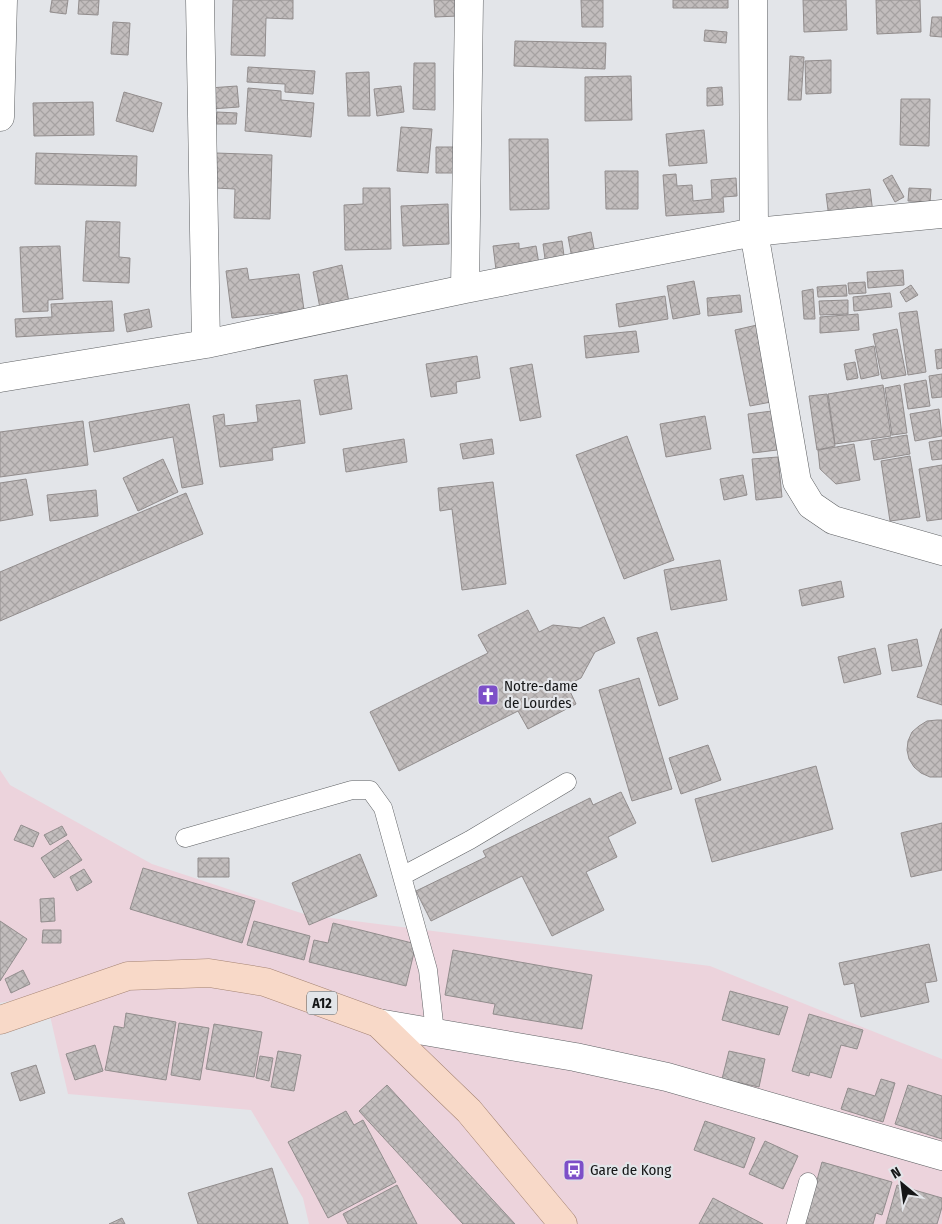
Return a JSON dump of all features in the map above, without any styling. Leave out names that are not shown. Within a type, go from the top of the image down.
[{"type":"main road","name":"A12","points":[[0,1020],[128,976],[209,973],[265,982],[378,1023],[469,1111],[563,1224]]},
{"type":"street","points":[[0,117],[3,0]]},
{"type":"street","points":[[200,0],[206,344]]},
{"type":"street","points":[[465,289],[469,0]]},
{"type":"street","points":[[753,0],[754,232],[797,482],[811,505],[833,520],[942,551]]},
{"type":"street","points":[[0,378],[206,344],[465,289],[754,232],[942,214]]},
{"type":"street","points":[[378,1023],[575,1057],[667,1077],[942,1156]]},
{"type":"lane","points":[[402,876],[470,840],[567,782]]},
{"type":"lane","points":[[185,838],[352,790],[370,790],[383,808],[428,970],[435,1032]]},
{"type":"lane","points":[[796,1224],[808,1182]]},
{"type":"shaded area","points":[[0,770],[10,785],[152,864],[307,915],[710,966],[942,1059],[942,1224],[309,1224],[303,1198],[251,1110],[68,1094],[45,994],[0,1003]]},
{"type":"building","points":[[52,0],[68,0],[66,14],[50,12]]},
{"type":"building","points":[[79,0],[99,0],[98,15],[78,14]]},
{"type":"building","points":[[233,0],[293,0],[293,19],[266,18],[265,56],[231,55]]},
{"type":"building","points":[[434,0],[458,0],[458,16],[435,17]]},
{"type":"building","points":[[581,0],[603,0],[603,27],[582,27]]},
{"type":"building","points":[[673,0],[728,0],[728,8],[673,8]]},
{"type":"building","points":[[803,0],[846,0],[847,30],[804,32]]},
{"type":"building","points":[[876,0],[920,0],[921,32],[877,34]]},
{"type":"building","points":[[932,17],[942,17],[942,37],[930,36]]},
{"type":"building","points":[[113,22],[130,23],[128,55],[111,54]]},
{"type":"building","points":[[705,30],[727,32],[726,43],[704,41]]},
{"type":"building","points":[[515,41],[606,43],[605,69],[514,66]]},
{"type":"building","points":[[790,56],[804,57],[801,100],[788,100]]},
{"type":"building","points":[[831,60],[831,93],[806,94],[805,61]]},
{"type":"building","points":[[414,63],[435,63],[435,110],[413,109]]},
{"type":"building","points":[[248,67],[315,71],[313,94],[285,92],[285,84],[247,82]]},
{"type":"building","points":[[369,72],[370,116],[348,116],[346,73]]},
{"type":"building","points":[[631,76],[632,120],[585,121],[585,77]]},
{"type":"building","points":[[237,86],[239,107],[211,109],[209,88]]},
{"type":"building","points":[[401,86],[404,112],[377,116],[374,89]]},
{"type":"building","points":[[722,87],[723,105],[707,106],[707,88]]},
{"type":"building","points":[[248,88],[281,91],[281,100],[314,103],[311,137],[245,131]]},
{"type":"building","points":[[124,92],[162,103],[153,132],[116,121]]},
{"type":"building","points":[[901,99],[930,99],[929,146],[900,145]]},
{"type":"building","points":[[93,102],[94,135],[34,136],[33,103]]},
{"type":"building","points":[[217,112],[237,113],[236,124],[216,124]]},
{"type":"building","points":[[401,127],[432,129],[428,173],[397,171]]},
{"type":"building","points":[[704,130],[707,163],[669,166],[666,134]]},
{"type":"building","points":[[509,139],[548,139],[549,209],[510,210]]},
{"type":"building","points":[[436,147],[458,147],[459,173],[436,173]]},
{"type":"building","points":[[36,153],[137,156],[136,186],[35,184]]},
{"type":"building","points":[[216,153],[272,155],[270,219],[234,218],[235,189],[215,188]]},
{"type":"building","points":[[605,171],[638,171],[638,209],[606,209]]},
{"type":"building","points":[[676,174],[677,186],[692,185],[693,201],[712,199],[711,180],[736,178],[737,196],[723,197],[724,212],[666,216],[663,175]]},
{"type":"building","points":[[892,175],[904,197],[895,202],[883,180]]},
{"type":"building","points":[[363,188],[390,188],[391,249],[345,250],[344,205],[363,204]]},
{"type":"building","points":[[909,188],[931,189],[930,202],[908,201]]},
{"type":"building","points":[[870,189],[873,213],[829,218],[826,194]]},
{"type":"building","points":[[448,204],[449,244],[403,246],[401,206]]},
{"type":"building","points":[[86,221],[120,222],[119,257],[130,258],[129,283],[83,281]]},
{"type":"building","points":[[591,232],[596,259],[573,263],[568,237]]},
{"type":"building","points":[[562,241],[565,263],[546,266],[543,244]]},
{"type":"building","points":[[519,243],[519,249],[536,246],[539,264],[496,270],[493,246]]},
{"type":"building","points":[[60,246],[63,299],[48,300],[48,311],[23,312],[20,247]]},
{"type":"building","points":[[342,265],[349,302],[320,308],[313,272]]},
{"type":"building","points":[[247,268],[249,280],[299,274],[304,310],[232,318],[226,271]]},
{"type":"building","points":[[903,270],[904,285],[868,288],[867,272]]},
{"type":"building","points":[[694,281],[700,314],[673,319],[667,286]]},
{"type":"building","points":[[865,282],[866,293],[849,294],[848,283]]},
{"type":"building","points":[[846,285],[847,296],[818,297],[817,287]]},
{"type":"building","points":[[911,285],[918,295],[906,302],[900,292]]},
{"type":"building","points":[[813,289],[815,319],[804,319],[802,291]]},
{"type":"building","points":[[890,293],[892,307],[854,311],[853,297]]},
{"type":"building","points":[[740,295],[742,312],[708,316],[707,298]]},
{"type":"building","points":[[665,296],[668,319],[619,327],[616,304]]},
{"type":"building","points":[[848,300],[848,314],[820,315],[819,301]]},
{"type":"building","points":[[112,301],[114,331],[16,337],[15,319],[52,317],[51,304]]},
{"type":"building","points":[[149,309],[152,327],[127,332],[124,314]]},
{"type":"building","points":[[917,311],[926,372],[908,375],[899,313]]},
{"type":"building","points":[[858,314],[859,330],[820,333],[820,317]]},
{"type":"building","points":[[757,325],[771,402],[750,406],[735,330]]},
{"type":"building","points":[[897,329],[906,375],[882,379],[873,334]]},
{"type":"building","points":[[636,331],[639,352],[586,358],[584,336]]},
{"type":"building","points":[[874,346],[879,375],[861,379],[855,350]]},
{"type":"building","points":[[942,349],[942,368],[937,369],[935,350]]},
{"type":"building","points":[[477,356],[480,378],[456,382],[457,393],[431,397],[426,364]]},
{"type":"building","points":[[855,362],[858,378],[847,380],[844,364]]},
{"type":"building","points":[[532,364],[541,417],[520,421],[510,368]]},
{"type":"building","points":[[942,374],[942,397],[932,398],[929,376]]},
{"type":"building","points":[[347,375],[352,409],[320,415],[314,380]]},
{"type":"building","points":[[926,380],[930,406],[908,409],[904,384]]},
{"type":"building","points":[[883,385],[891,436],[835,444],[828,394]]},
{"type":"building","points":[[900,385],[907,433],[892,435],[885,388]]},
{"type":"building","points":[[827,394],[835,446],[817,450],[809,396]]},
{"type":"building","points":[[300,400],[305,443],[272,448],[273,460],[220,467],[213,416],[224,414],[225,426],[258,422],[256,405]]},
{"type":"building","points":[[189,404],[203,484],[182,488],[173,437],[94,452],[89,422]]},
{"type":"building","points":[[939,409],[942,436],[915,441],[910,414]]},
{"type":"building","points":[[772,411],[777,450],[753,453],[748,414]]},
{"type":"building","points":[[705,416],[711,449],[666,457],[660,424]]},
{"type":"building","points":[[83,421],[88,465],[0,477],[0,432]]},
{"type":"building","points":[[907,435],[910,454],[874,460],[871,441]]},
{"type":"building","points":[[627,436],[674,560],[624,579],[576,455]]},
{"type":"building","points":[[404,439],[407,462],[346,472],[343,449]]},
{"type":"building","points":[[492,439],[494,454],[463,459],[460,444]]},
{"type":"building","points":[[942,440],[942,459],[932,460],[929,442]]},
{"type":"building","points":[[854,444],[860,480],[836,484],[820,469],[818,450]]},
{"type":"building","points":[[910,456],[920,517],[890,521],[881,461]]},
{"type":"building","points":[[778,457],[782,497],[756,500],[752,459]]},
{"type":"building","points":[[163,459],[178,492],[138,511],[123,478]]},
{"type":"building","points":[[942,465],[942,519],[927,521],[919,469]]},
{"type":"building","points":[[743,475],[747,495],[724,500],[720,479]]},
{"type":"building","points":[[26,479],[33,515],[0,521],[0,483]]},
{"type":"building","points":[[493,482],[506,584],[462,590],[452,509],[440,511],[438,488]]},
{"type":"building","points":[[96,490],[98,516],[50,521],[47,495]]},
{"type":"building","points":[[186,493],[203,534],[0,621],[0,572]]},
{"type":"building","points":[[720,560],[727,600],[671,610],[664,570]]},
{"type":"building","points":[[841,581],[844,597],[802,606],[799,590]]},
{"type":"building","name":"Notre-dame de Lourdes","points":[[528,610],[539,632],[553,625],[580,628],[604,617],[615,643],[595,652],[581,678],[567,685],[576,704],[528,729],[518,711],[399,771],[370,712],[488,653],[478,635]]},
{"type":"building","points":[[942,629],[942,705],[917,697]]},
{"type":"building","points":[[657,632],[678,699],[659,706],[637,638]]},
{"type":"building","points":[[917,639],[922,666],[892,671],[888,645]]},
{"type":"building","points":[[875,648],[881,674],[844,683],[838,657]]},
{"type":"building","points":[[639,678],[672,789],[632,801],[599,690]]},
{"type":"building","points":[[942,720],[942,777],[930,777],[914,767],[909,759],[908,741],[912,732],[927,721]]},
{"type":"building","points":[[708,745],[721,780],[681,794],[669,758]]},
{"type":"building","points":[[816,766],[833,829],[712,862],[695,799]]},
{"type":"building","points":[[621,792],[636,823],[608,837],[617,857],[586,872],[604,910],[552,936],[522,876],[431,921],[416,891],[486,857],[483,851],[590,798],[593,805]]},
{"type":"building","points":[[942,823],[942,870],[911,877],[901,833]]},
{"type":"building","points":[[21,825],[39,833],[33,847],[14,840]]},
{"type":"building","points":[[62,826],[67,835],[50,845],[44,835]]},
{"type":"building","points":[[68,840],[82,860],[54,878],[41,858]]},
{"type":"building","points":[[360,854],[377,896],[309,925],[292,883]]},
{"type":"building","points":[[198,858],[229,858],[229,877],[198,877]]},
{"type":"building","points":[[143,868],[255,901],[242,943],[130,909]]},
{"type":"building","points":[[84,869],[92,882],[77,891],[70,877]]},
{"type":"building","points":[[54,898],[55,921],[41,922],[40,899]]},
{"type":"building","points":[[0,921],[27,939],[0,981]]},
{"type":"building","points":[[254,921],[310,936],[304,960],[247,945]]},
{"type":"building","points":[[333,923],[416,944],[406,986],[309,962],[314,940],[328,943]]},
{"type":"building","points":[[43,930],[61,930],[61,943],[42,943]]},
{"type":"building","points":[[929,944],[937,981],[925,983],[929,1002],[861,1017],[854,983],[844,985],[839,963]]},
{"type":"building","points":[[453,950],[592,975],[582,1029],[493,1014],[495,1004],[445,995]]},
{"type":"building","points":[[23,970],[30,984],[11,993],[5,979]]},
{"type":"building","points":[[730,991],[788,1007],[779,1035],[722,1020]]},
{"type":"building","points":[[126,1013],[176,1022],[166,1080],[105,1070],[114,1026],[124,1028]]},
{"type":"building","points":[[809,1014],[863,1030],[857,1049],[841,1045],[831,1078],[810,1072],[809,1076],[792,1071]]},
{"type":"building","points":[[179,1023],[209,1028],[200,1080],[171,1075]]},
{"type":"building","points":[[214,1024],[262,1032],[254,1077],[206,1069]]},
{"type":"building","points":[[95,1045],[103,1071],[75,1080],[66,1054]]},
{"type":"building","points":[[278,1051],[301,1055],[294,1091],[271,1087]]},
{"type":"building","points":[[729,1051],[765,1059],[759,1087],[722,1079]]},
{"type":"building","points":[[260,1056],[273,1058],[269,1081],[256,1078]]},
{"type":"building","points":[[36,1065],[45,1093],[20,1101],[11,1073]]},
{"type":"building","points":[[881,1079],[895,1083],[883,1122],[841,1109],[848,1088],[875,1096]]},
{"type":"building","points":[[387,1085],[515,1224],[463,1224],[359,1111]]},
{"type":"building","points":[[908,1085],[942,1096],[942,1139],[895,1124]]},
{"type":"building","points":[[346,1111],[354,1125],[363,1120],[396,1182],[328,1218],[288,1142]]},
{"type":"building","points":[[705,1121],[755,1138],[744,1168],[694,1150]]},
{"type":"building","points":[[765,1141],[798,1156],[783,1189],[749,1174]]},
{"type":"building","points":[[822,1162],[892,1182],[882,1215],[876,1213],[873,1224],[805,1223]]},
{"type":"building","points":[[272,1168],[288,1224],[198,1224],[188,1193]]},
{"type":"building","points":[[397,1185],[417,1224],[348,1224],[343,1214]]},
{"type":"building","points":[[897,1185],[942,1198],[942,1207],[937,1224],[886,1224]]},
{"type":"building","points":[[713,1198],[763,1224],[699,1224]]},
{"type":"building","points":[[122,1218],[125,1224],[109,1224]]},
{"type":"place","name":"Notre-dame de Lourdes","points":[[488,695]]},
{"type":"place","name":"Gare de Kong","points":[[574,1170]]}]
